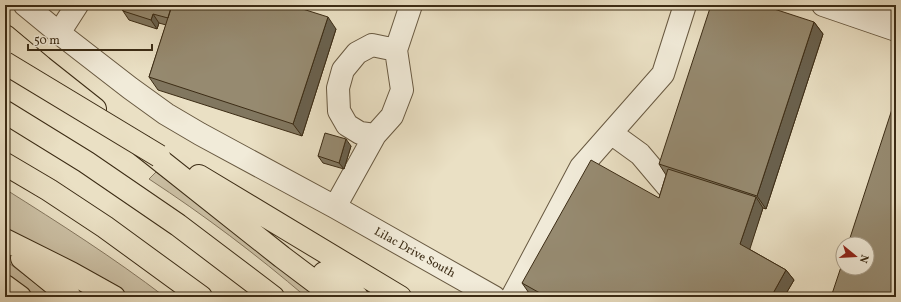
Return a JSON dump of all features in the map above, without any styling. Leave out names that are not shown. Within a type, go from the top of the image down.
[{"type":"highway","points":[[5,36],[282,257],[333,294]]},
{"type":"highway","points":[[5,63],[159,156],[192,172],[400,297]]},
{"type":"highway","points":[[5,112],[86,162],[227,261],[273,297]]},
{"type":"highway","points":[[159,156],[187,179],[296,252],[357,297]]},
{"type":"highway","points":[[5,164],[48,190],[105,228],[201,297]]},
{"type":"highway","points":[[5,240],[71,273],[114,297]]},
{"type":"highway","points":[[5,245],[70,297]]},
{"type":"highway","points":[[5,286],[20,297]]},
{"type":"street","name":"Lilac Drive South","points":[[25,5],[130,88],[166,114],[494,297]]},
{"type":"street","points":[[59,33],[77,5]]},
{"type":"street","points":[[335,207],[375,135],[392,116],[402,90],[396,50],[411,5]]},
{"type":"street","points":[[512,297],[581,167],[663,74],[684,5]]},
{"type":"street","points":[[823,5],[890,19]]},
{"type":"street","points":[[375,135],[360,133],[347,125],[339,111],[338,88],[343,70],[357,53],[372,45],[396,50]]},
{"type":"street","points":[[611,133],[640,154],[667,186]]},
{"type":"shaded area","points":[[156,172],[323,297],[306,297],[230,236],[149,179]]},
{"type":"shaded area","points":[[5,189],[106,255],[165,297],[130,297],[94,276],[5,232]]},
{"type":"shaded area","points":[[5,260],[53,297],[32,297],[5,277]]},
{"type":"building","points":[[124,5],[172,5],[168,18],[153,14],[151,20],[123,11]]},
{"type":"building","points":[[172,5],[290,5],[328,17],[293,124],[149,77]]},
{"type":"building","points":[[711,5],[762,5],[814,22],[757,196],[659,164]]},
{"type":"building","points":[[896,97],[896,297],[831,297],[838,276],[875,276],[875,236],[851,236]]},
{"type":"building","points":[[325,133],[346,139],[339,163],[318,156]]},
{"type":"building","points":[[591,160],[659,198],[668,169],[756,197],[740,244],[786,270],[771,297],[547,297],[522,283]]}]
